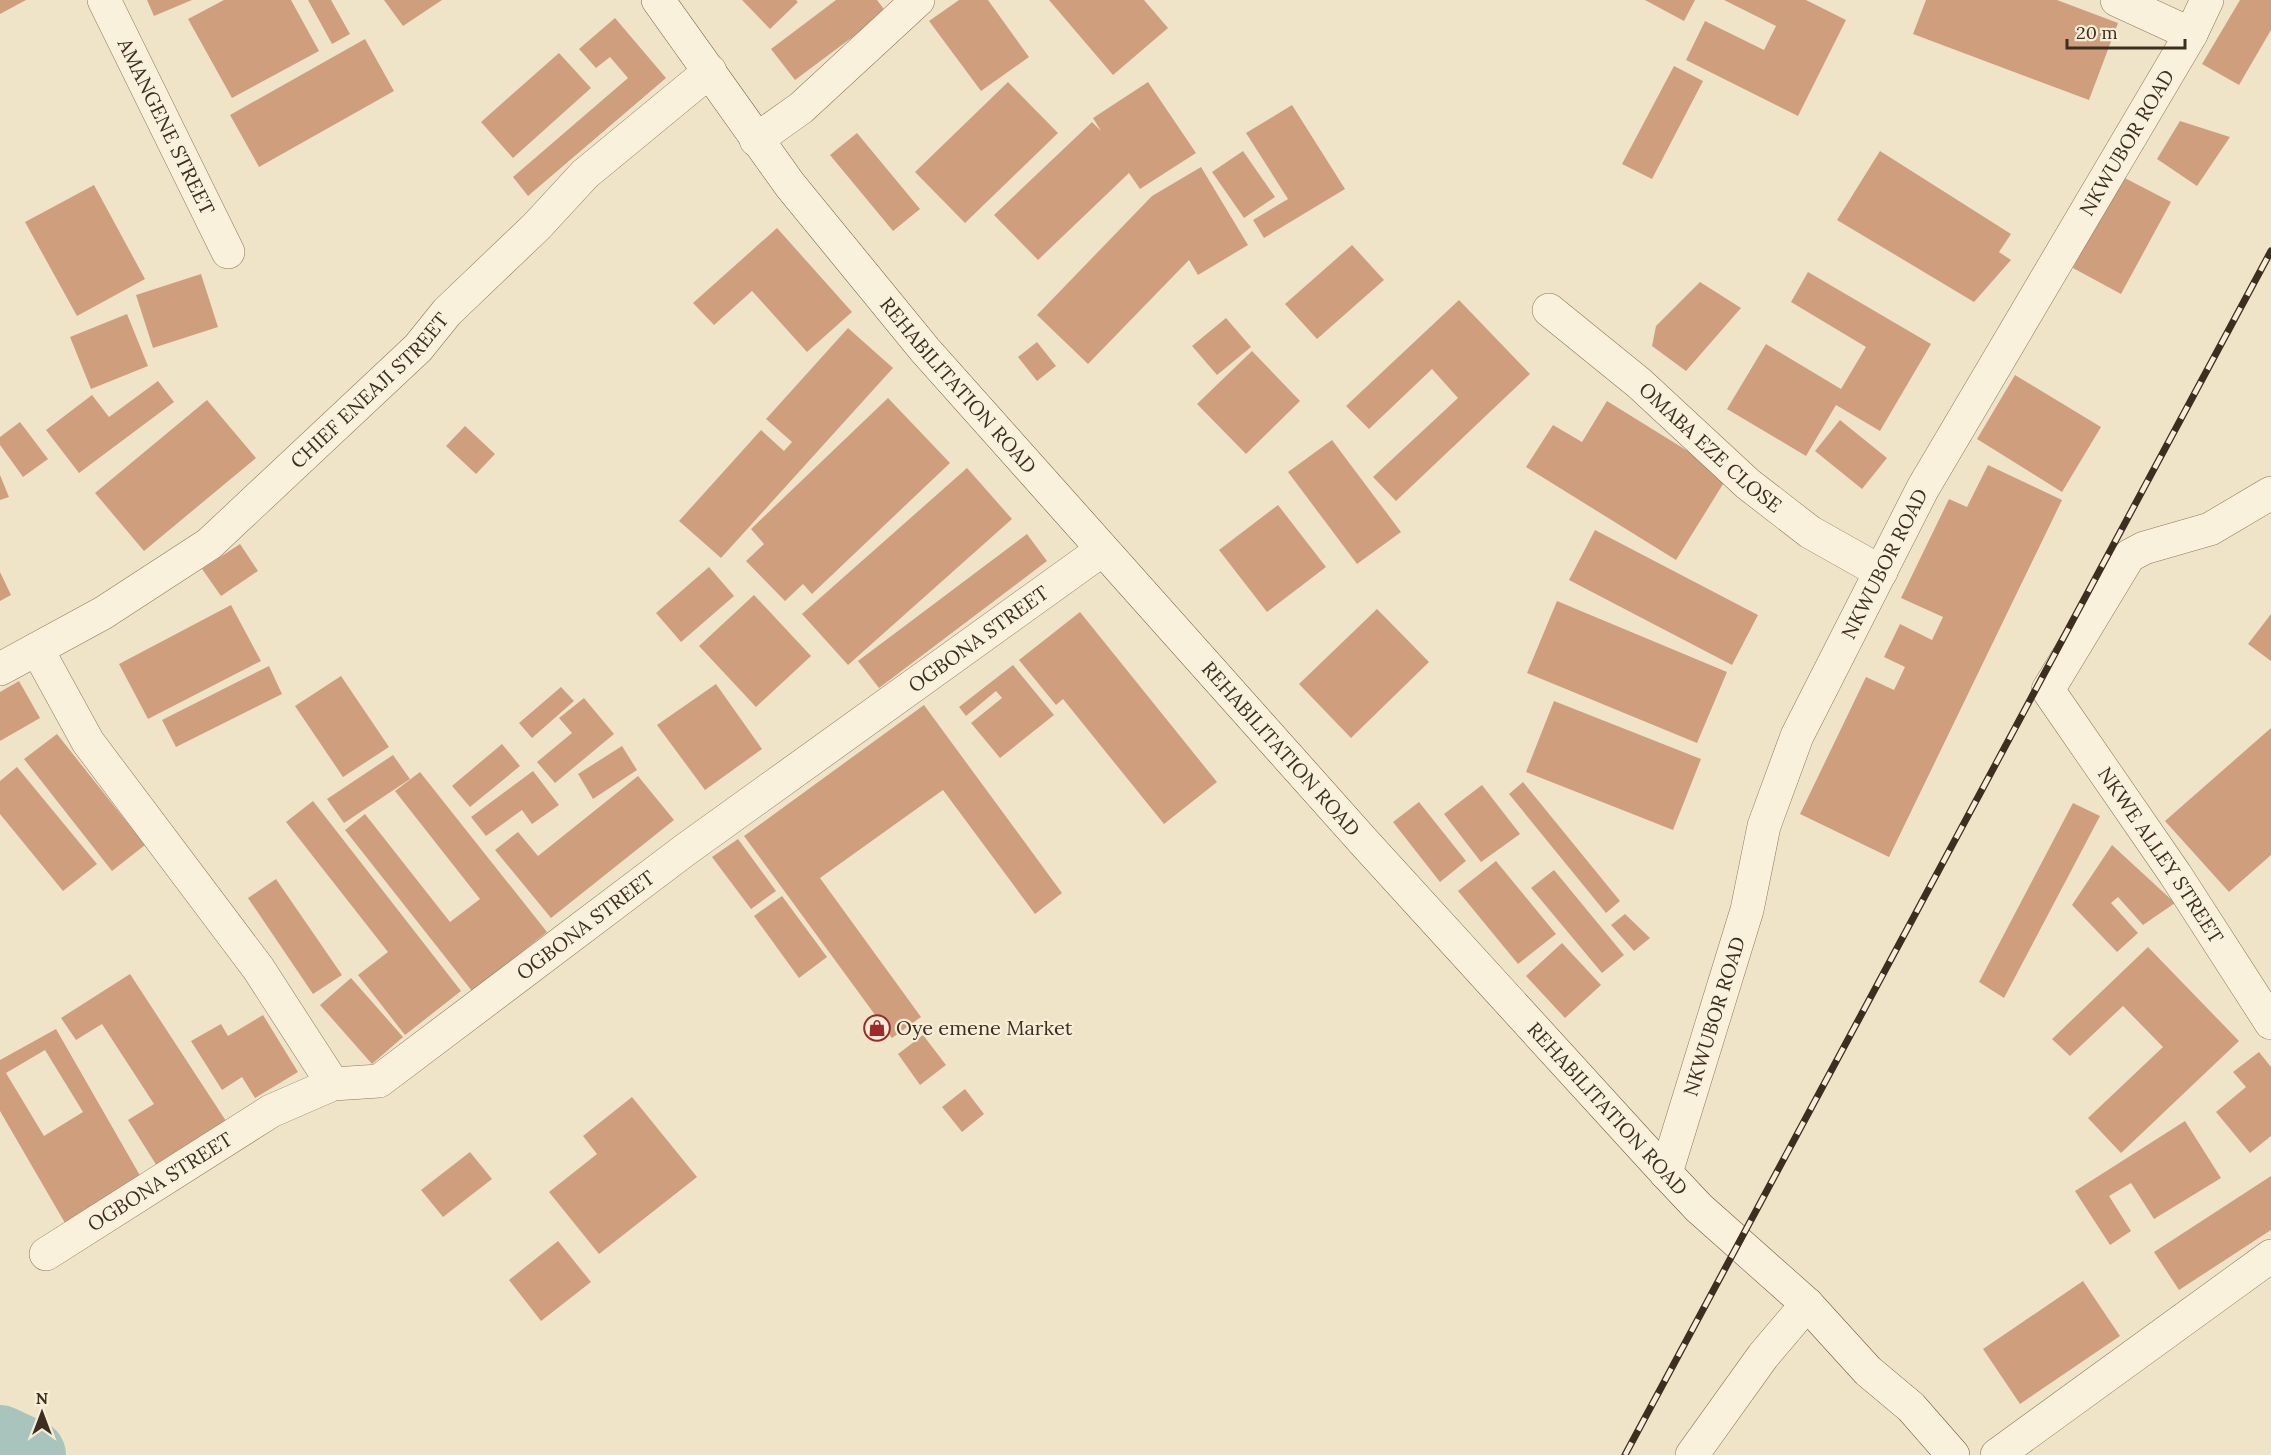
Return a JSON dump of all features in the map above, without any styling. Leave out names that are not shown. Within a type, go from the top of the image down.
[{"type":"street","name":"AMANGENE STREET","points":[[104,0],[228,252]]},
{"type":"street","name":"REHABILITATION ROAD","points":[[658,0],[710,71],[756,140],[925,350],[1102,550],[1142,590],[1363,841],[1666,1173],[1699,1208],[1807,1304],[1868,1371],[1911,1407],[1953,1455]]},
{"type":"street","points":[[756,140],[801,108],[918,0]]},
{"type":"street","points":[[2117,0],[2191,34]]},
{"type":"street","name":"NKWUBOR ROAD","points":[[1666,1173],[1747,910],[1764,826],[1797,736],[1923,488],[2191,34],[2207,0]]},
{"type":"street","name":"CHIEF ENEAJI STREET","points":[[0,669],[103,613],[209,544],[418,348],[447,312],[537,226],[585,174],[710,71]]},
{"type":"street","name":"OMABA EZE CLOSE","points":[[1549,310],[1639,383],[1748,484],[1810,532],[1881,572]]},
{"type":"street","name":"NKWE ALLEY STREET","points":[[2271,493],[2210,529],[2144,548],[2129,556],[2049,690],[2175,874],[2271,1023]]},
{"type":"street","name":"OGBONA STREET","points":[[46,1254],[271,1111],[333,1084],[379,1081],[686,850],[1102,550]]},
{"type":"street","points":[[37,649],[88,742],[258,968],[333,1084]]},
{"type":"street","points":[[1997,1455],[2271,1256]]},
{"type":"street","points":[[1692,1455],[1763,1356],[1807,1304]]},
{"type":"building","points":[[0,0],[26,0],[0,14]]},
{"type":"building","points":[[147,0],[192,0],[154,16]]},
{"type":"building","points":[[224,0],[291,0],[319,51],[232,98],[188,19]]},
{"type":"building","points":[[308,0],[331,0],[350,34],[332,44]]},
{"type":"building","points":[[384,0],[442,0],[403,26]]},
{"type":"building","points":[[742,0],[796,0],[798,2],[770,29]]},
{"type":"building","points":[[836,0],[877,0],[886,12],[795,80],[771,49]]},
{"type":"building","points":[[959,0],[988,0],[1029,57],[981,91],[929,21]]},
{"type":"building","points":[[1049,0],[1144,0],[1168,28],[1113,75]]},
{"type":"building","points":[[1645,0],[1695,0],[1684,21]]},
{"type":"building","points":[[1724,0],[1806,0],[1846,20],[1798,116],[1686,60],[1705,21],[1764,50],[1776,26]]},
{"type":"building","points":[[1926,0],[2057,0],[2118,23],[2089,100],[1913,34]]},
{"type":"building","points":[[2240,0],[2271,0],[2271,30],[2239,85],[2202,64]]},
{"type":"building","points":[[615,18],[666,78],[528,196],[513,177],[628,78],[610,57],[596,68],[579,49]]},
{"type":"building","points":[[365,39],[394,91],[259,167],[230,115]]},
{"type":"building","points":[[559,53],[591,88],[513,158],[481,122]]},
{"type":"building","points":[[1674,66],[1703,81],[1652,179],[1622,164]]},
{"type":"building","points":[[1008,82],[1058,133],[965,223],[915,172]]},
{"type":"building","points":[[1148,82],[1196,153],[1140,189],[1129,173],[1038,260],[994,215],[1092,122],[1101,131],[1093,118]]},
{"type":"building","points":[[1292,105],[1345,189],[1264,238],[1253,220],[1288,199],[1246,133]]},
{"type":"building","points":[[2180,121],[2230,137],[2197,186],[2157,159]]},
{"type":"building","points":[[857,133],[920,209],[893,231],[830,155]]},
{"type":"building","points":[[1243,151],[1275,197],[1244,218],[1212,172]]},
{"type":"building","points":[[1880,151],[2011,234],[1999,252],[2011,260],[1974,302],[1837,220]]},
{"type":"building","points":[[1201,167],[1248,245],[1198,275],[1189,260],[1088,364],[1037,315],[1152,196]]},
{"type":"building","points":[[2121,176],[2171,202],[2121,294],[2073,268]]},
{"type":"building","points":[[94,185],[145,279],[77,316],[25,222]]},
{"type":"building","points":[[777,228],[852,312],[807,352],[752,291],[714,325],[693,303]]},
{"type":"building","points":[[1352,245],[1384,280],[1317,339],[1285,304]]},
{"type":"building","points":[[1808,272],[1931,344],[1880,431],[1836,405],[1806,456],[1727,409],[1766,344],[1841,389],[1866,347],[1791,302]]},
{"type":"building","points":[[201,274],[218,327],[153,348],[136,295]]},
{"type":"building","points":[[1700,282],[1741,308],[1686,371],[1652,346],[1656,326]]},
{"type":"building","points":[[1459,300],[1530,374],[1396,501],[1373,477],[1458,398],[1432,369],[1369,429],[1346,406]]},
{"type":"building","points":[[127,314],[148,366],[91,389],[70,337]]},
{"type":"building","points":[[1226,318],[1251,347],[1217,375],[1192,346]]},
{"type":"building","points":[[848,328],[893,368],[721,558],[679,521],[761,430],[784,451],[792,442],[766,419]]},
{"type":"building","points":[[1037,342],[1056,366],[1037,381],[1018,357]]},
{"type":"building","points":[[1252,351],[1300,401],[1246,454],[1197,404]]},
{"type":"building","points":[[2015,375],[2101,427],[2062,492],[1977,439]]},
{"type":"building","points":[[158,381],[174,402],[79,473],[46,430],[92,395],[109,417]]},
{"type":"building","points":[[888,398],[950,463],[812,594],[803,584],[785,601],[746,561],[764,544],[751,529]]},
{"type":"building","points":[[207,400],[256,458],[144,551],[95,493]]},
{"type":"building","points":[[1607,401],[1728,476],[1676,560],[1526,467],[1553,425],[1582,442]]},
{"type":"building","points":[[1840,420],[1887,458],[1862,489],[1815,451]]},
{"type":"building","points":[[20,422],[48,459],[23,477],[0,445],[0,437]]},
{"type":"building","points":[[465,426],[495,454],[476,474],[446,446]]},
{"type":"building","points":[[1332,440],[1401,532],[1357,564],[1288,472]]},
{"type":"building","points":[[1988,465],[2062,500],[1889,857],[1800,814],[1866,677],[1894,690],[1905,667],[1884,657],[1900,624],[1932,640],[1943,617],[1901,598],[1949,499],[1967,507]]},
{"type":"building","points":[[967,468],[1012,519],[848,665],[802,614]]},
{"type":"building","points":[[0,475],[9,497],[0,500]]},
{"type":"building","points":[[1278,505],[1326,567],[1267,612],[1219,550]]},
{"type":"building","points":[[1595,530],[1758,615],[1732,665],[1569,580]]},
{"type":"building","points":[[1027,534],[1047,561],[879,688],[858,661]]},
{"type":"building","points":[[240,544],[258,571],[221,596],[202,569]]},
{"type":"building","points":[[709,567],[734,596],[681,642],[656,613]]},
{"type":"building","points":[[0,572],[11,595],[0,601]]},
{"type":"building","points":[[754,595],[811,656],[756,707],[699,646]]},
{"type":"building","points":[[1557,601],[1727,672],[1697,743],[1527,673]]},
{"type":"building","points":[[231,605],[261,661],[148,719],[119,664]]},
{"type":"building","points":[[1377,609],[1429,662],[1351,738],[1299,684]]},
{"type":"building","points":[[1080,612],[1217,782],[1164,824],[1063,699],[1056,705],[1019,660]]},
{"type":"building","points":[[2271,614],[2271,661],[2248,644]]},
{"type":"building","points":[[1013,665],[1054,715],[1000,758],[971,723],[1002,698],[996,691],[966,716],[959,707]]},
{"type":"building","points":[[269,666],[282,694],[176,747],[162,720]]},
{"type":"building","points":[[341,676],[389,747],[343,777],[295,706]]},
{"type":"building","points":[[19,681],[40,718],[0,741],[0,692]]},
{"type":"building","points":[[716,684],[762,749],[705,790],[657,725]]},
{"type":"building","points":[[561,687],[574,701],[532,738],[519,723]]},
{"type":"building","points":[[584,698],[614,734],[555,783],[537,762],[572,733],[559,718]]},
{"type":"building","points":[[1554,701],[1701,759],[1673,830],[1526,772]]},
{"type":"building","points":[[924,705],[1062,893],[1035,914],[943,790],[820,878],[921,1017],[892,1038],[744,836]]},
{"type":"building","points":[[2271,728],[2271,855],[2229,892],[2165,821]]},
{"type":"building","points":[[57,734],[145,845],[112,871],[24,759]]},
{"type":"building","points":[[502,744],[520,766],[470,807],[452,786]]},
{"type":"building","points":[[622,746],[637,770],[593,799],[578,774]]},
{"type":"building","points":[[393,755],[410,779],[344,823],[327,799]]},
{"type":"building","points":[[17,767],[97,864],[63,891],[0,814],[0,781]]},
{"type":"building","points":[[533,771],[559,805],[532,824],[522,810],[486,836],[471,817]]},
{"type":"building","points":[[420,772],[547,932],[472,991],[345,830],[365,814],[450,922],[480,899],[395,791]]},
{"type":"building","points":[[638,776],[674,820],[551,918],[495,850],[518,832],[538,856]]},
{"type":"building","points":[[1523,782],[1620,901],[1606,913],[1509,794]]},
{"type":"building","points":[[1482,785],[1520,834],[1481,862],[1444,814]]},
{"type":"building","points":[[313,801],[461,991],[405,1035],[358,975],[388,952],[286,822]]},
{"type":"building","points":[[1419,802],[1466,861],[1440,882],[1393,822]]},
{"type":"building","points":[[2073,803],[2100,816],[2004,998],[1979,982]]},
{"type":"building","points":[[738,839],[776,891],[751,909],[712,857]]},
{"type":"building","points":[[2112,845],[2175,903],[2143,925],[2118,897],[2111,903],[2138,933],[2117,952],[2072,905]]},
{"type":"building","points":[[1496,861],[1556,934],[1518,964],[1458,891]]},
{"type":"building","points":[[1554,870],[1624,955],[1602,973],[1531,888]]},
{"type":"building","points":[[276,879],[342,975],[313,994],[248,898]]},
{"type":"building","points":[[782,896],[827,957],[799,978],[754,916]]},
{"type":"building","points":[[1625,914],[1650,938],[1634,951],[1611,925]]},
{"type":"building","points":[[1562,943],[1601,985],[1565,1018],[1526,976]]},
{"type":"building","points":[[2148,947],[2239,1041],[2121,1153],[2088,1118],[2163,1047],[2123,1006],[2070,1056],[2052,1039]]},
{"type":"building","points":[[130,974],[226,1121],[157,1166],[128,1120],[154,1104],[102,1024],[76,1040],[61,1018]]},
{"type":"building","points":[[351,978],[403,1037],[372,1064],[320,1005]]},
{"type":"building","points":[[263,1015],[298,1072],[255,1098],[242,1077],[222,1090],[191,1041],[221,1024],[228,1036]]},
{"type":"building","points":[[56,1029],[142,1179],[65,1223],[0,1111],[0,1060]],"holes":[[[45,1050],[83,1112],[44,1136],[6,1073]]]},
{"type":"building","points":[[923,1035],[946,1065],[920,1085],[898,1054]]},
{"type":"building","points":[[2259,1052],[2271,1067],[2271,1136],[2250,1153],[2216,1112],[2246,1087],[2233,1072]]},
{"type":"building","points":[[965,1089],[984,1114],[962,1132],[942,1107]]},
{"type":"building","points":[[632,1097],[697,1177],[599,1254],[549,1192],[597,1154],[583,1136]]},
{"type":"building","points":[[2185,1121],[2221,1178],[2154,1219],[2131,1183],[2109,1196],[2131,1231],[2110,1245],[2075,1191]]},
{"type":"building","points":[[470,1152],[492,1179],[443,1217],[421,1190]]},
{"type":"building","points":[[2271,1176],[2271,1230],[2179,1290],[2154,1252]]},
{"type":"building","points":[[558,1241],[591,1282],[541,1321],[509,1280]]},
{"type":"building","points":[[2083,1281],[2120,1336],[2020,1404],[1983,1349]]},
{"type":"waterway","points":[[0,1441],[30,1455]]},
{"type":"railway","points":[[1625,1455],[2271,251]]},
{"type":"place","name":"Oye emene Market","points":[[877,1028]]}]
